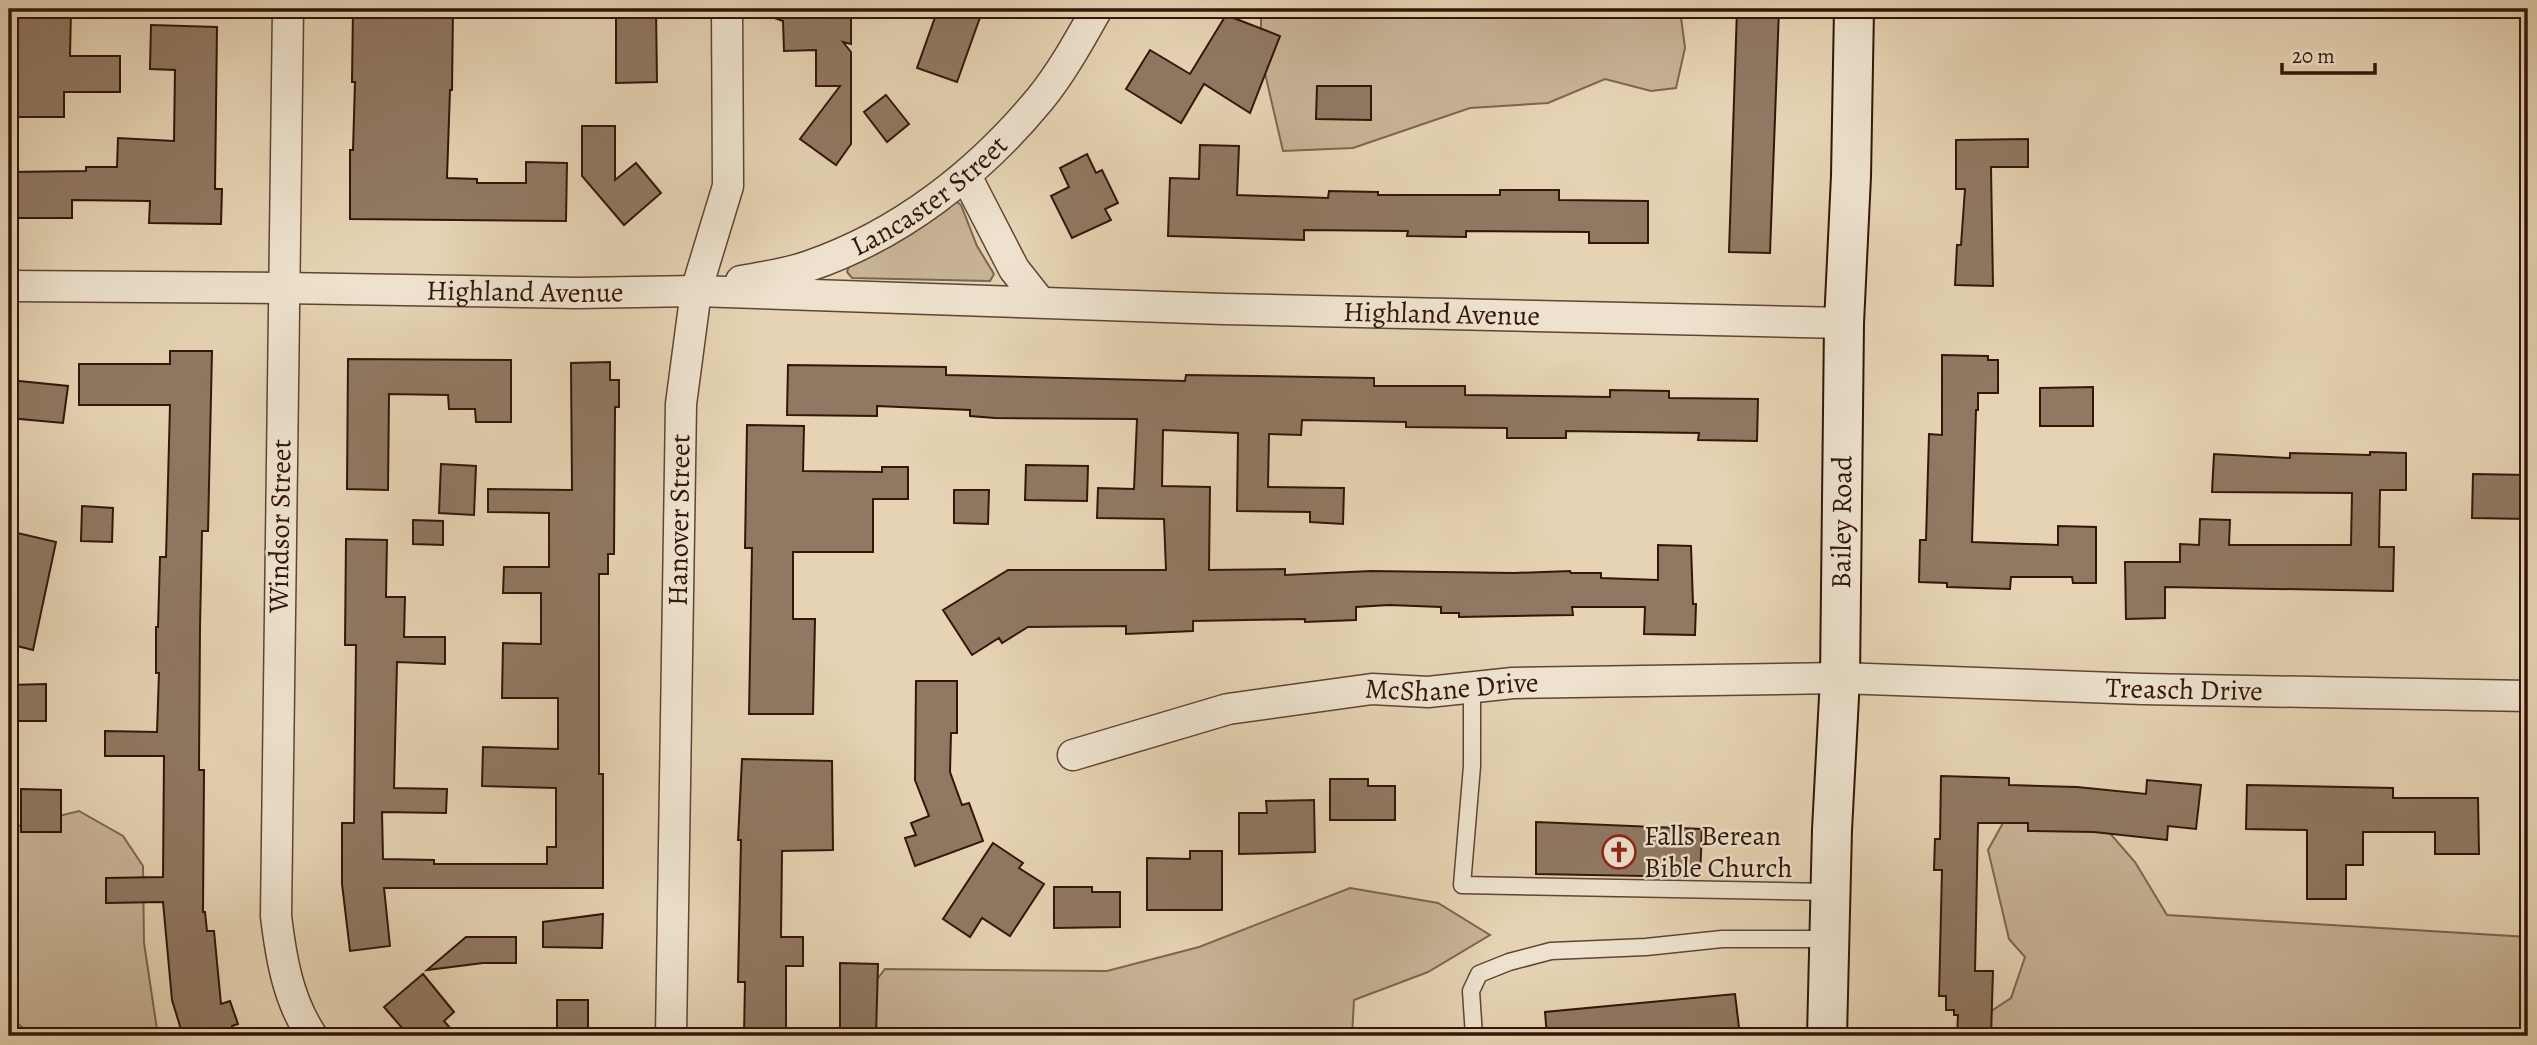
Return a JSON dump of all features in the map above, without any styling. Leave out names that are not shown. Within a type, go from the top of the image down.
[{"type":"street","name":"Windsor Street","points":[[288,9],[282,288],[276,916],[286,977],[296,1006],[312,1036]]},
{"type":"street","name":"Hanover Street","points":[[671,1036],[681,404],[696,291],[729,186],[727,9]]},
{"type":"street","name":"Lancaster Street","points":[[696,291],[807,267],[867,243],[928,204],[979,165],[1041,98],[1097,9]]},
{"type":"street","name":"Bailey Road","points":[[1827,1036],[1830,892],[1840,678],[1844,323],[1851,176],[1854,9]]},
{"type":"street","points":[[966,176],[1014,268],[1040,302]]},
{"type":"street","name":"Highland Avenue","points":[[9,286],[576,293],[696,291],[1844,323]]},
{"type":"street","name":"McShane Drive","points":[[1073,755],[1219,711],[1372,689],[1427,692],[1513,684],[1840,678]]},
{"type":"street","name":"Treasch Drive","points":[[1840,678],[2133,688],[2528,696]]},
{"type":"lane","points":[[1472,688],[1472,766],[1462,885],[1830,892]]},
{"type":"lane","points":[[1474,1036],[1471,992],[1479,974],[1509,962],[1551,951],[1646,947],[1722,939],[1830,939]]},
{"type":"shaded area","points":[[1261,9],[1680,9],[1685,48],[1676,88],[1651,91],[1605,79],[1548,103],[1470,108],[1353,148],[1283,151],[1261,56]]},
{"type":"shaded area","points":[[954,200],[961,205],[977,246],[994,274],[990,281],[852,278],[847,272],[849,266],[921,225]]},
{"type":"shaded area","points":[[79,811],[123,836],[143,866],[144,943],[158,1036],[32,1036],[16,1022],[9,1020],[9,917],[18,901],[14,827]]},
{"type":"shaded area","points":[[2009,812],[2101,823],[2135,862],[2167,915],[2528,937],[2528,1036],[1953,1036],[2011,998],[2025,957],[2009,939],[1988,850]]},
{"type":"shaded area","points":[[1350,888],[1438,903],[1490,935],[1428,972],[1354,1000],[1352,1036],[854,1036],[848,1017],[885,969],[1107,971],[1199,947]]},
{"type":"building","points":[[9,9],[71,9],[70,56],[120,56],[120,92],[64,92],[64,117],[9,117]]},
{"type":"building","points":[[353,9],[453,9],[447,178],[477,179],[477,183],[526,183],[526,162],[567,163],[566,221],[350,219],[350,150],[353,150],[355,82],[352,82]]},
{"type":"building","points":[[616,9],[656,9],[657,82],[616,83]]},
{"type":"building","points":[[761,9],[851,9],[851,44],[843,42],[851,52],[851,144],[836,165],[800,139],[840,86],[816,86],[816,50],[784,51],[783,21],[760,13]]},
{"type":"building","points":[[938,9],[983,9],[957,82],[917,68]]},
{"type":"building","points":[[1737,9],[1779,9],[1770,253],[1729,252]]},
{"type":"building","points":[[1226,15],[1280,36],[1250,113],[1204,84],[1181,123],[1126,89],[1150,50],[1190,74]]},
{"type":"building","points":[[151,25],[217,27],[215,189],[222,189],[221,224],[149,223],[150,201],[72,200],[72,218],[9,218],[9,172],[86,171],[86,167],[117,167],[118,138],[174,141],[175,70],[150,69]]},
{"type":"building","points":[[1317,86],[1371,86],[1371,120],[1316,119]]},
{"type":"building","points":[[886,95],[909,124],[887,142],[864,112]]},
{"type":"building","points":[[582,126],[615,126],[615,180],[636,163],[661,193],[624,225],[582,176]]},
{"type":"building","points":[[2028,139],[2028,167],[1991,167],[1993,286],[1955,285],[1957,245],[1961,245],[1965,189],[1956,189],[1956,140]]},
{"type":"building","points":[[1200,145],[1239,146],[1237,195],[1328,198],[1329,191],[1378,192],[1378,195],[1500,195],[1500,190],[1559,190],[1559,200],[1648,201],[1648,243],[1589,243],[1589,232],[1466,231],[1466,237],[1407,236],[1408,231],[1304,230],[1304,240],[1168,236],[1170,178],[1199,179]]},
{"type":"building","points":[[1087,154],[1096,173],[1102,170],[1118,203],[1105,209],[1111,220],[1072,238],[1051,196],[1069,187],[1060,168]]},
{"type":"building","points":[[170,351],[212,351],[208,531],[202,531],[200,627],[199,770],[204,770],[203,912],[207,931],[214,931],[221,1004],[230,1001],[238,1024],[232,1026],[233,1031],[218,1036],[183,1036],[172,1000],[163,902],[106,903],[106,878],[163,877],[164,756],[105,756],[105,731],[157,732],[159,673],[156,673],[156,627],[160,557],[166,557],[170,405],[79,405],[79,364],[170,364]]},
{"type":"building","points":[[1942,355],[1988,356],[1988,360],[1998,360],[1998,393],[1978,393],[1972,542],[2058,545],[2058,526],[2096,527],[2096,583],[2073,583],[2072,577],[2011,577],[2010,589],[1947,587],[1947,583],[1919,582],[1920,540],[1926,540],[1929,434],[1942,435]]},
{"type":"building","points":[[348,359],[511,360],[511,422],[476,422],[475,409],[449,409],[448,395],[389,394],[388,490],[347,489]]},
{"type":"building","points":[[610,362],[610,380],[619,380],[619,407],[615,407],[614,554],[608,554],[608,574],[599,574],[599,774],[603,774],[603,888],[384,888],[390,946],[350,951],[342,884],[342,823],[354,823],[356,645],[345,645],[346,539],[387,540],[386,597],[405,597],[404,637],[445,637],[445,664],[397,662],[394,788],[447,789],[446,813],[382,812],[383,859],[434,860],[434,864],[547,864],[547,847],[556,847],[556,788],[482,786],[483,747],[558,749],[558,698],[502,698],[503,643],[541,644],[541,593],[503,593],[504,567],[549,567],[549,513],[488,512],[488,489],[572,490],[571,363]]},
{"type":"building","points":[[788,365],[946,367],[946,375],[1185,381],[1186,375],[1374,378],[1374,386],[1465,386],[1465,395],[1610,397],[1610,390],[1669,391],[1669,398],[1758,399],[1757,441],[1698,440],[1699,433],[1566,431],[1566,438],[1507,438],[1507,428],[1406,427],[1406,422],[1302,420],[1301,435],[1269,434],[1268,487],[1344,488],[1343,524],[1310,522],[1310,512],[1237,511],[1238,433],[1163,430],[1162,486],[1210,487],[1209,570],[1285,569],[1285,575],[1371,571],[1570,571],[1601,573],[1601,578],[1658,580],[1658,545],[1691,546],[1693,604],[1696,604],[1695,635],[1644,634],[1645,607],[1572,607],[1573,615],[1459,617],[1459,613],[1441,613],[1441,607],[1389,605],[1356,607],[1356,620],[1193,621],[1193,631],[1126,634],[1126,626],[1028,627],[1002,643],[999,638],[972,655],[943,610],[1008,570],[1166,570],[1164,519],[1097,518],[1098,488],[1134,489],[1137,419],[995,418],[970,416],[970,410],[877,406],[877,416],[787,415]]},
{"type":"building","points":[[9,380],[68,386],[63,423],[9,418]]},
{"type":"building","points":[[2093,387],[2093,426],[2040,426],[2040,388]]},
{"type":"building","points":[[747,425],[804,426],[803,471],[882,472],[882,467],[908,467],[908,499],[873,499],[873,552],[793,552],[793,619],[815,619],[813,714],[749,714],[752,548],[745,548]]},
{"type":"building","points":[[2370,452],[2406,453],[2406,490],[2380,490],[2379,547],[2394,547],[2393,591],[2165,587],[2165,618],[2126,619],[2125,562],[2180,562],[2180,544],[2199,545],[2200,519],[2230,520],[2229,545],[2351,545],[2352,493],[2212,492],[2214,454],[2290,458],[2290,453],[2370,455]]},
{"type":"building","points":[[441,464],[476,466],[474,515],[439,513]]},
{"type":"building","points":[[1026,465],[1088,466],[1087,501],[1025,500]]},
{"type":"building","points":[[2473,474],[2528,475],[2528,519],[2472,518]]},
{"type":"building","points":[[954,490],[989,490],[988,524],[954,523]]},
{"type":"building","points":[[82,506],[113,508],[112,542],[81,541]]},
{"type":"building","points":[[413,520],[443,521],[443,545],[413,544]]},
{"type":"building","points":[[9,531],[56,542],[33,650],[9,644]]},
{"type":"building","points":[[916,681],[957,681],[957,733],[951,733],[950,772],[962,805],[969,803],[983,841],[915,866],[905,838],[916,835],[911,823],[929,816],[915,780]]},
{"type":"building","points":[[46,684],[46,721],[10,721],[9,685]]},
{"type":"building","points":[[742,759],[832,761],[833,850],[782,851],[781,937],[803,937],[803,966],[786,966],[786,1036],[744,1036],[745,982],[738,982],[741,840],[738,840]]},
{"type":"building","points":[[1941,776],[2009,778],[2009,785],[2077,787],[2146,794],[2147,780],[2201,785],[2196,829],[2168,826],[2167,840],[2094,832],[2028,831],[2028,823],[1978,823],[1975,971],[1993,971],[1991,1036],[1957,1036],[1958,1015],[1954,1015],[1954,1010],[1946,1010],[1946,996],[1939,996],[1942,870],[1934,870],[1935,839],[1940,839]]},
{"type":"building","points":[[1330,779],[1368,779],[1368,786],[1395,786],[1395,820],[1330,820]]},
{"type":"building","points":[[2247,785],[2393,788],[2393,798],[2478,798],[2479,854],[2435,854],[2435,832],[2363,832],[2363,865],[2346,865],[2346,899],[2307,899],[2307,830],[2246,829]]},
{"type":"building","points":[[21,789],[61,790],[61,832],[21,832]]},
{"type":"building","points":[[1314,800],[1315,852],[1239,854],[1239,813],[1267,813],[1266,801]]},
{"type":"building","name":"Falls Berean Bible Church","points":[[1536,822],[1702,829],[1700,877],[1536,874]]},
{"type":"building","points":[[993,843],[1023,863],[1019,868],[1044,884],[1010,936],[982,918],[970,937],[943,919]]},
{"type":"building","points":[[1190,851],[1222,851],[1222,910],[1147,910],[1147,858],[1190,859]]},
{"type":"building","points":[[1054,887],[1092,887],[1092,892],[1120,892],[1120,927],[1054,928]]},
{"type":"building","points":[[603,914],[602,948],[543,947],[543,922]]},
{"type":"building","points":[[466,937],[516,937],[516,963],[483,963],[427,970]]},
{"type":"building","points":[[840,963],[878,964],[876,1036],[840,1036]]},
{"type":"building","points":[[423,974],[454,1012],[444,1021],[457,1036],[409,1036],[384,1007]]},
{"type":"building","points":[[1735,994],[1740,1036],[1547,1036],[1545,1012]]},
{"type":"building","points":[[557,1000],[588,1000],[588,1033],[557,1033]]},
{"type":"place","name":"Falls Berean Bible Church","points":[[1619,852]]}]
